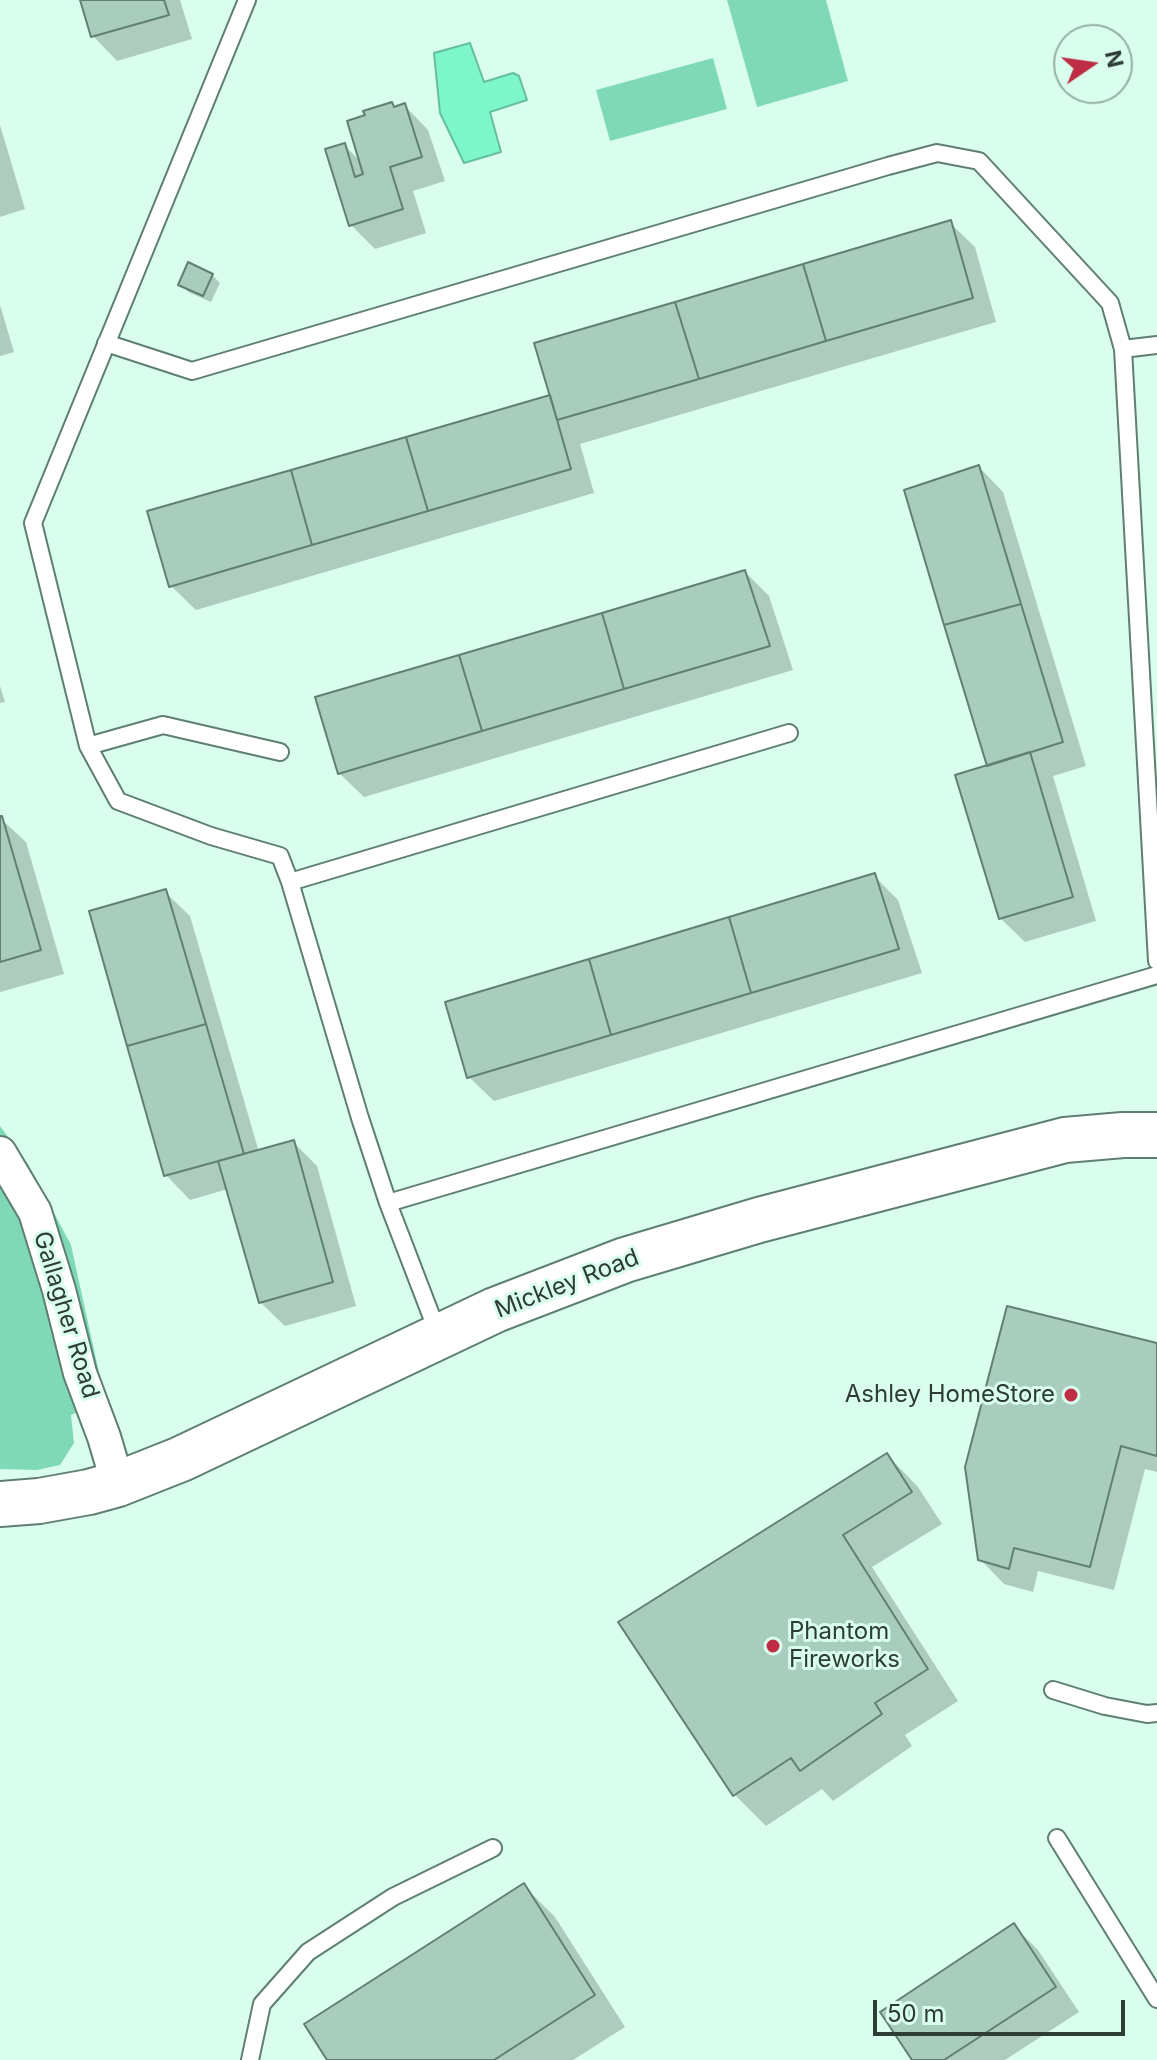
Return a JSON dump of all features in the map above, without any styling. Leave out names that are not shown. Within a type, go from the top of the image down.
[{"type":"street","name":"Mickley Road","points":[[20,1502],[89,1492],[181,1459],[495,1310],[625,1260],[759,1220],[1065,1140],[1157,1135]]},
{"type":"street","name":"Gallagher Road","points":[[0,1153],[35,1212],[80,1373],[118,1484]]},
{"type":"lane","points":[[247,0],[33,523],[88,746],[118,801],[211,836],[280,856],[388,1203],[439,1337]]},
{"type":"lane","points":[[106,343],[192,371],[873,170],[937,153],[979,161],[1110,303],[1123,349],[1157,961]]},
{"type":"lane","points":[[1123,349],[1157,345]]},
{"type":"lane","points":[[88,746],[163,725],[280,752]]},
{"type":"lane","points":[[290,882],[789,733]]},
{"type":"lane","points":[[388,1203],[1157,975]]},
{"type":"lane","points":[[1053,1690],[1105,1706],[1157,1713]]},
{"type":"lane","points":[[1057,1838],[1157,1999]]},
{"type":"lane","points":[[250,2060],[262,2004],[308,1952],[393,1897],[493,1848]]},
{"type":"shaded area","points":[[727,0],[826,0],[848,81],[757,107]]},
{"type":"shaded area","points":[[470,43],[484,82],[513,73],[519,76],[527,100],[490,112],[501,152],[464,163],[440,113],[434,53]]},
{"type":"shaded area","points":[[713,58],[727,109],[610,141],[596,90]]},
{"type":"shaded area","points":[[0,1126],[28,1164],[71,1245],[105,1400],[71,1415],[74,1443],[60,1465],[37,1470],[0,1469]]},
{"type":"building","points":[[80,0],[164,0],[169,15],[91,37]]},
{"type":"building","points":[[392,102],[394,107],[405,103],[422,157],[390,167],[403,209],[349,226],[325,149],[345,143],[355,177],[363,174],[347,121],[365,115],[363,111]]},
{"type":"building","points":[[951,220],[973,298],[826,341],[803,264]]},
{"type":"building","points":[[188,262],[213,274],[203,296],[178,285]]},
{"type":"building","points":[[803,264],[826,341],[699,379],[675,302]]},
{"type":"building","points":[[675,302],[699,379],[557,420],[534,343]]},
{"type":"building","points":[[550,395],[571,469],[428,511],[406,437]]},
{"type":"building","points":[[406,437],[428,511],[312,545],[291,470]]},
{"type":"building","points":[[979,465],[1021,604],[944,625],[904,490]]},
{"type":"building","points":[[291,470],[312,545],[169,587],[147,511]]},
{"type":"building","points":[[745,570],[770,646],[624,689],[602,613]]},
{"type":"building","points":[[1021,604],[1063,742],[987,766],[944,625]]},
{"type":"building","points":[[602,613],[624,689],[482,731],[459,655]]},
{"type":"building","points":[[459,655],[482,731],[338,774],[315,697]]},
{"type":"building","points":[[1030,752],[1073,897],[999,919],[955,775]]},
{"type":"building","points":[[0,816],[41,950],[0,962]]},
{"type":"building","points":[[875,873],[899,949],[751,993],[729,917]]},
{"type":"building","points":[[166,889],[206,1024],[127,1046],[89,911]]},
{"type":"building","points":[[729,917],[751,993],[611,1035],[589,959]]},
{"type":"building","points":[[589,959],[611,1035],[467,1078],[445,1002]]},
{"type":"building","points":[[206,1024],[244,1154],[164,1176],[127,1046]]},
{"type":"building","points":[[294,1140],[333,1282],[259,1303],[218,1161]]},
{"type":"building","name":"Ashley HomeStore","points":[[1007,1306],[1157,1343],[1157,1456],[1121,1446],[1090,1567],[1014,1548],[1009,1569],[978,1560],[965,1467]]},
{"type":"building","name":"Phantom Fireworks","points":[[887,1453],[912,1492],[843,1535],[928,1669],[875,1703],[882,1714],[800,1771],[791,1758],[733,1796],[618,1622]]},
{"type":"building","points":[[524,1883],[595,1995],[494,2060],[327,2060],[304,2024]]},
{"type":"building","points":[[1014,1923],[1056,1987],[944,2060],[912,2060],[880,2012]]},
{"type":"place","name":"Ashley HomeStore","points":[[1071,1395]]},
{"type":"place","name":"Phantom Fireworks","points":[[773,1646]]}]
